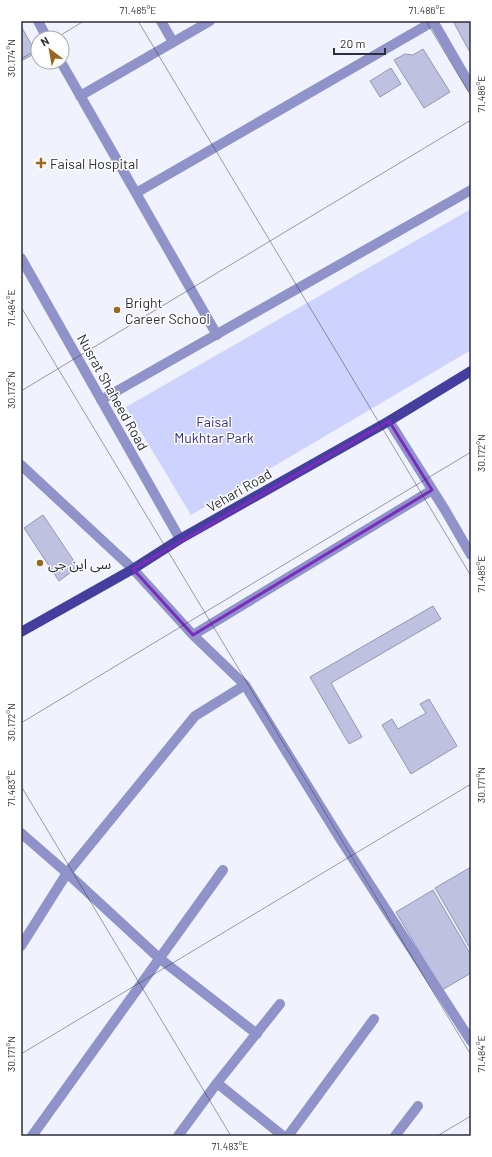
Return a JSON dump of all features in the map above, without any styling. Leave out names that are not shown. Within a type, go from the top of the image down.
[{"type":"main road","name":"Vehari Road","points":[[21,632],[132,569],[180,539],[388,421],[471,371]]},
{"type":"street","points":[[38,21],[43,30]]},
{"type":"street","points":[[161,21],[173,42]]},
{"type":"street","points":[[80,96],[210,21]]},
{"type":"street","points":[[136,193],[433,21],[471,87]]},
{"type":"street","points":[[65,70],[217,335]]},
{"type":"street","points":[[101,400],[471,190]]},
{"type":"street","name":"Nusrat Shaheed Road","points":[[21,258],[180,539]]},
{"type":"street","points":[[388,421],[471,555]]},
{"type":"street","points":[[21,466],[132,569],[193,635],[245,685],[340,840],[471,1041]]},
{"type":"street","points":[[193,635],[432,490]]},
{"type":"street","points":[[21,946],[67,873],[194,716],[245,685]]},
{"type":"street","points":[[21,833],[67,873],[159,958],[256,1034]]},
{"type":"street","points":[[32,1136],[223,870]]},
{"type":"street","points":[[178,1136],[217,1082],[280,1004]]},
{"type":"street","points":[[288,1136],[374,1019]]},
{"type":"street","points":[[217,1082],[283,1136]]},
{"type":"street","points":[[395,1136],[418,1106]]},
{"type":"highlighted area","points":[[389,421],[432,490],[193,635],[133,569]]},
{"type":"green space","name":"Faisal Mukhtar Park","points":[[471,209],[471,350],[191,515],[126,407]]},
{"type":"building","points":[[459,21],[471,21],[471,54],[454,23]]},
{"type":"building","points":[[21,26],[30,42],[30,56],[21,61]]},
{"type":"building","points":[[423,49],[450,92],[424,108],[394,60],[405,54],[413,55]]},
{"type":"building","points":[[391,68],[401,84],[380,97],[370,81]]},
{"type":"building","points":[[43,515],[78,567],[59,581],[24,528]]},
{"type":"building","points":[[433,606],[441,619],[331,683],[362,737],[349,744],[310,677]]},
{"type":"building","points":[[429,699],[457,746],[411,774],[382,725],[392,719],[398,729],[426,713],[420,704]]},
{"type":"building","points":[[471,867],[471,950],[435,888]]},
{"type":"building","points":[[433,890],[471,955],[471,973],[442,990],[396,912]]},
{"type":"place","name":"Faisal Hospital","points":[[41,163]]},
{"type":"place","name":"Bright Career School","points":[[117,310]]},
{"type":"place","name":"سی این جی","points":[[40,563]]}]
